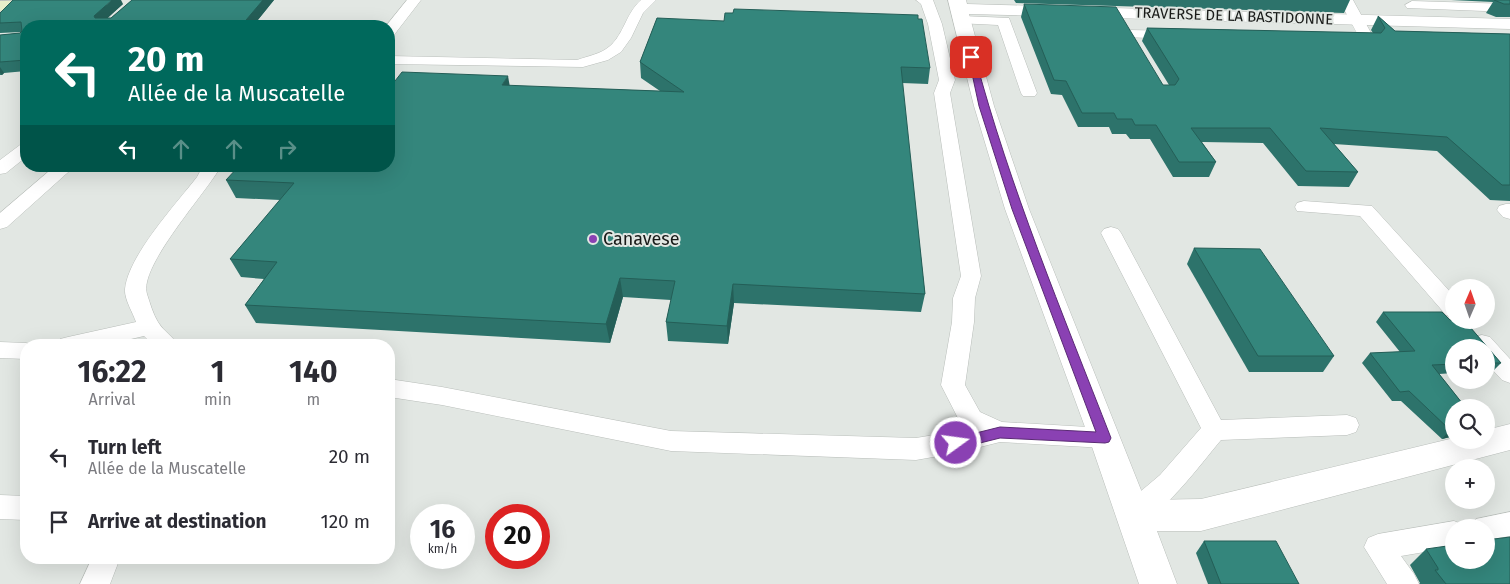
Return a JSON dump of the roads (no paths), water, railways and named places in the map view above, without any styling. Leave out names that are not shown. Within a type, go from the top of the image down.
[{"type":"main road","points":[[0,6],[38,0]]},
{"type":"street","name":"TRAVERSE DE LA BASTIDONNE","points":[[959,10],[1510,24]]},
{"type":"street","points":[[959,10],[984,106],[1017,209],[1105,438],[1158,584]]},
{"type":"street","points":[[1132,516],[1201,515],[1510,437]]},
{"type":"lane","points":[[395,24],[414,0]]},
{"type":"lane","points":[[395,60],[578,64],[603,57],[616,49],[640,7],[649,0]]},
{"type":"lane","points":[[923,0],[927,2],[934,24],[947,80],[942,93],[971,276],[964,298],[963,322],[953,385],[971,418],[1000,432]]},
{"type":"lane","points":[[1339,41],[1369,42],[1355,20],[1346,0]]},
{"type":"lane","points":[[1409,2],[1510,8]]},
{"type":"lane","points":[[1409,2],[1434,22]]},
{"type":"lane","points":[[959,10],[1004,21],[1029,93]]},
{"type":"lane","points":[[1117,13],[1139,51]]},
{"type":"lane","points":[[1129,34],[1189,36]]},
{"type":"lane","points":[[0,169],[20,154]]},
{"type":"lane","points":[[0,223],[59,172]]},
{"type":"lane","points":[[161,339],[149,327],[135,291],[155,243],[209,172]]},
{"type":"lane","points":[[1304,207],[1365,210],[1445,300]]},
{"type":"lane","points":[[1110,233],[1214,430]]},
{"type":"lane","points":[[95,339],[149,327]]},
{"type":"lane","points":[[1470,329],[1510,374]]},
{"type":"lane","points":[[0,350],[20,352]]},
{"type":"lane","points":[[395,389],[442,396],[671,441],[916,449],[956,443],[1000,432],[1105,438]]},
{"type":"lane","points":[[1132,516],[1169,483],[1214,430],[1347,425]]},
{"type":"lane","points":[[0,507],[20,508]]},
{"type":"lane","points":[[1495,526],[1510,524]]},
{"type":"lane","points":[[1404,584],[1378,547],[1445,536]]},
{"type":"lane","points":[[95,584],[103,564]]},
{"type":"place","name":"Canavese","points":[[593,239]]}]
